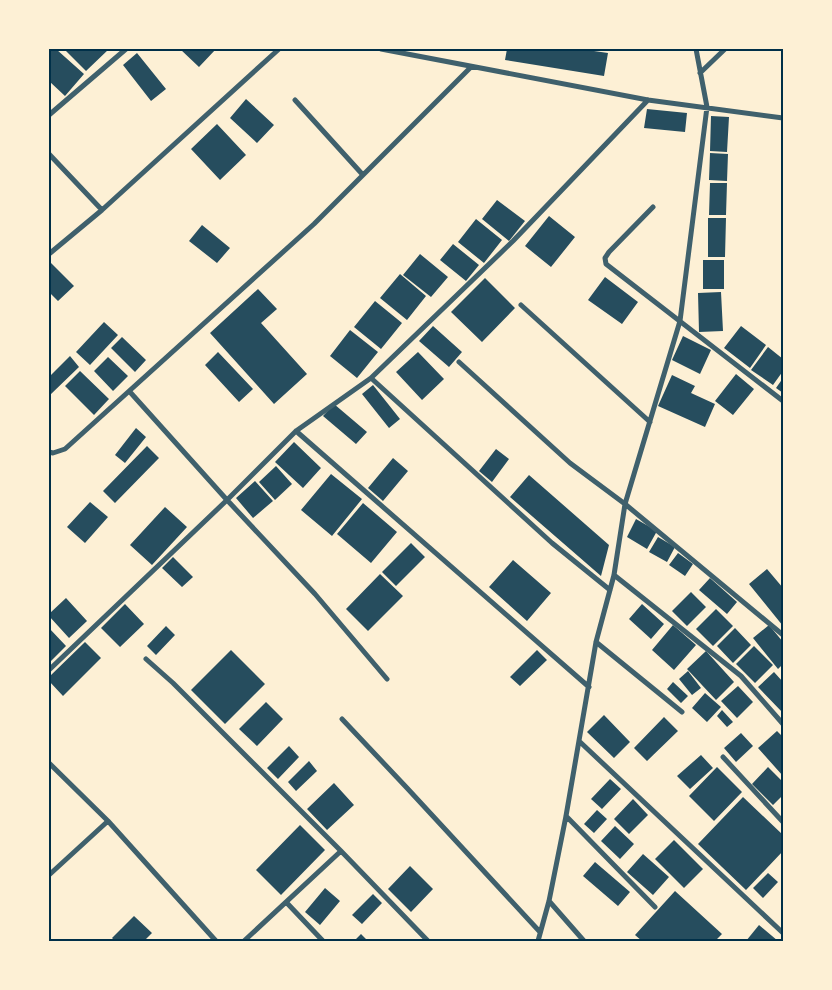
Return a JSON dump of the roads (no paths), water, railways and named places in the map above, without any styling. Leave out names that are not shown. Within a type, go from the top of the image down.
[{"type":"street","points":[[49,115],[126,49]]},
{"type":"street","points":[[49,254],[102,210],[278,49]]},
{"type":"street","points":[[381,49],[648,100],[783,118]]},
{"type":"street","points":[[538,941],[549,901],[566,816],[596,642],[614,575],[625,504],[680,321],[707,107],[696,49]]},
{"type":"street","points":[[700,73],[725,49]]},
{"type":"street","points":[[49,452],[53,453],[65,449],[314,224],[471,66]]},
{"type":"street","points":[[295,100],[363,175]]},
{"type":"street","points":[[49,670],[227,500],[296,431],[371,378],[513,241],[648,100]]},
{"type":"street","points":[[49,154],[102,210]]},
{"type":"street","points":[[654,207],[608,252],[605,258],[606,264],[783,401]]},
{"type":"street","points":[[521,305],[650,422]]},
{"type":"street","points":[[459,362],[570,463],[625,504],[783,635]]},
{"type":"street","points":[[371,378],[552,543],[610,590]]},
{"type":"street","points":[[130,392],[315,594],[387,679]]},
{"type":"street","points":[[296,431],[588,687]]},
{"type":"street","points":[[614,575],[740,676],[783,724]]},
{"type":"street","points":[[596,642],[682,712]]},
{"type":"street","points":[[146,659],[341,851],[428,941]]},
{"type":"street","points":[[342,720],[540,932]]},
{"type":"street","points":[[579,741],[783,933]]},
{"type":"street","points":[[723,757],[783,822]]},
{"type":"street","points":[[49,763],[108,821],[216,941]]},
{"type":"street","points":[[566,816],[655,907]]},
{"type":"street","points":[[49,875],[108,821]]},
{"type":"street","points":[[244,941],[341,851]]},
{"type":"street","points":[[549,901],[584,941]]},
{"type":"street","points":[[286,902],[323,941]]}]
